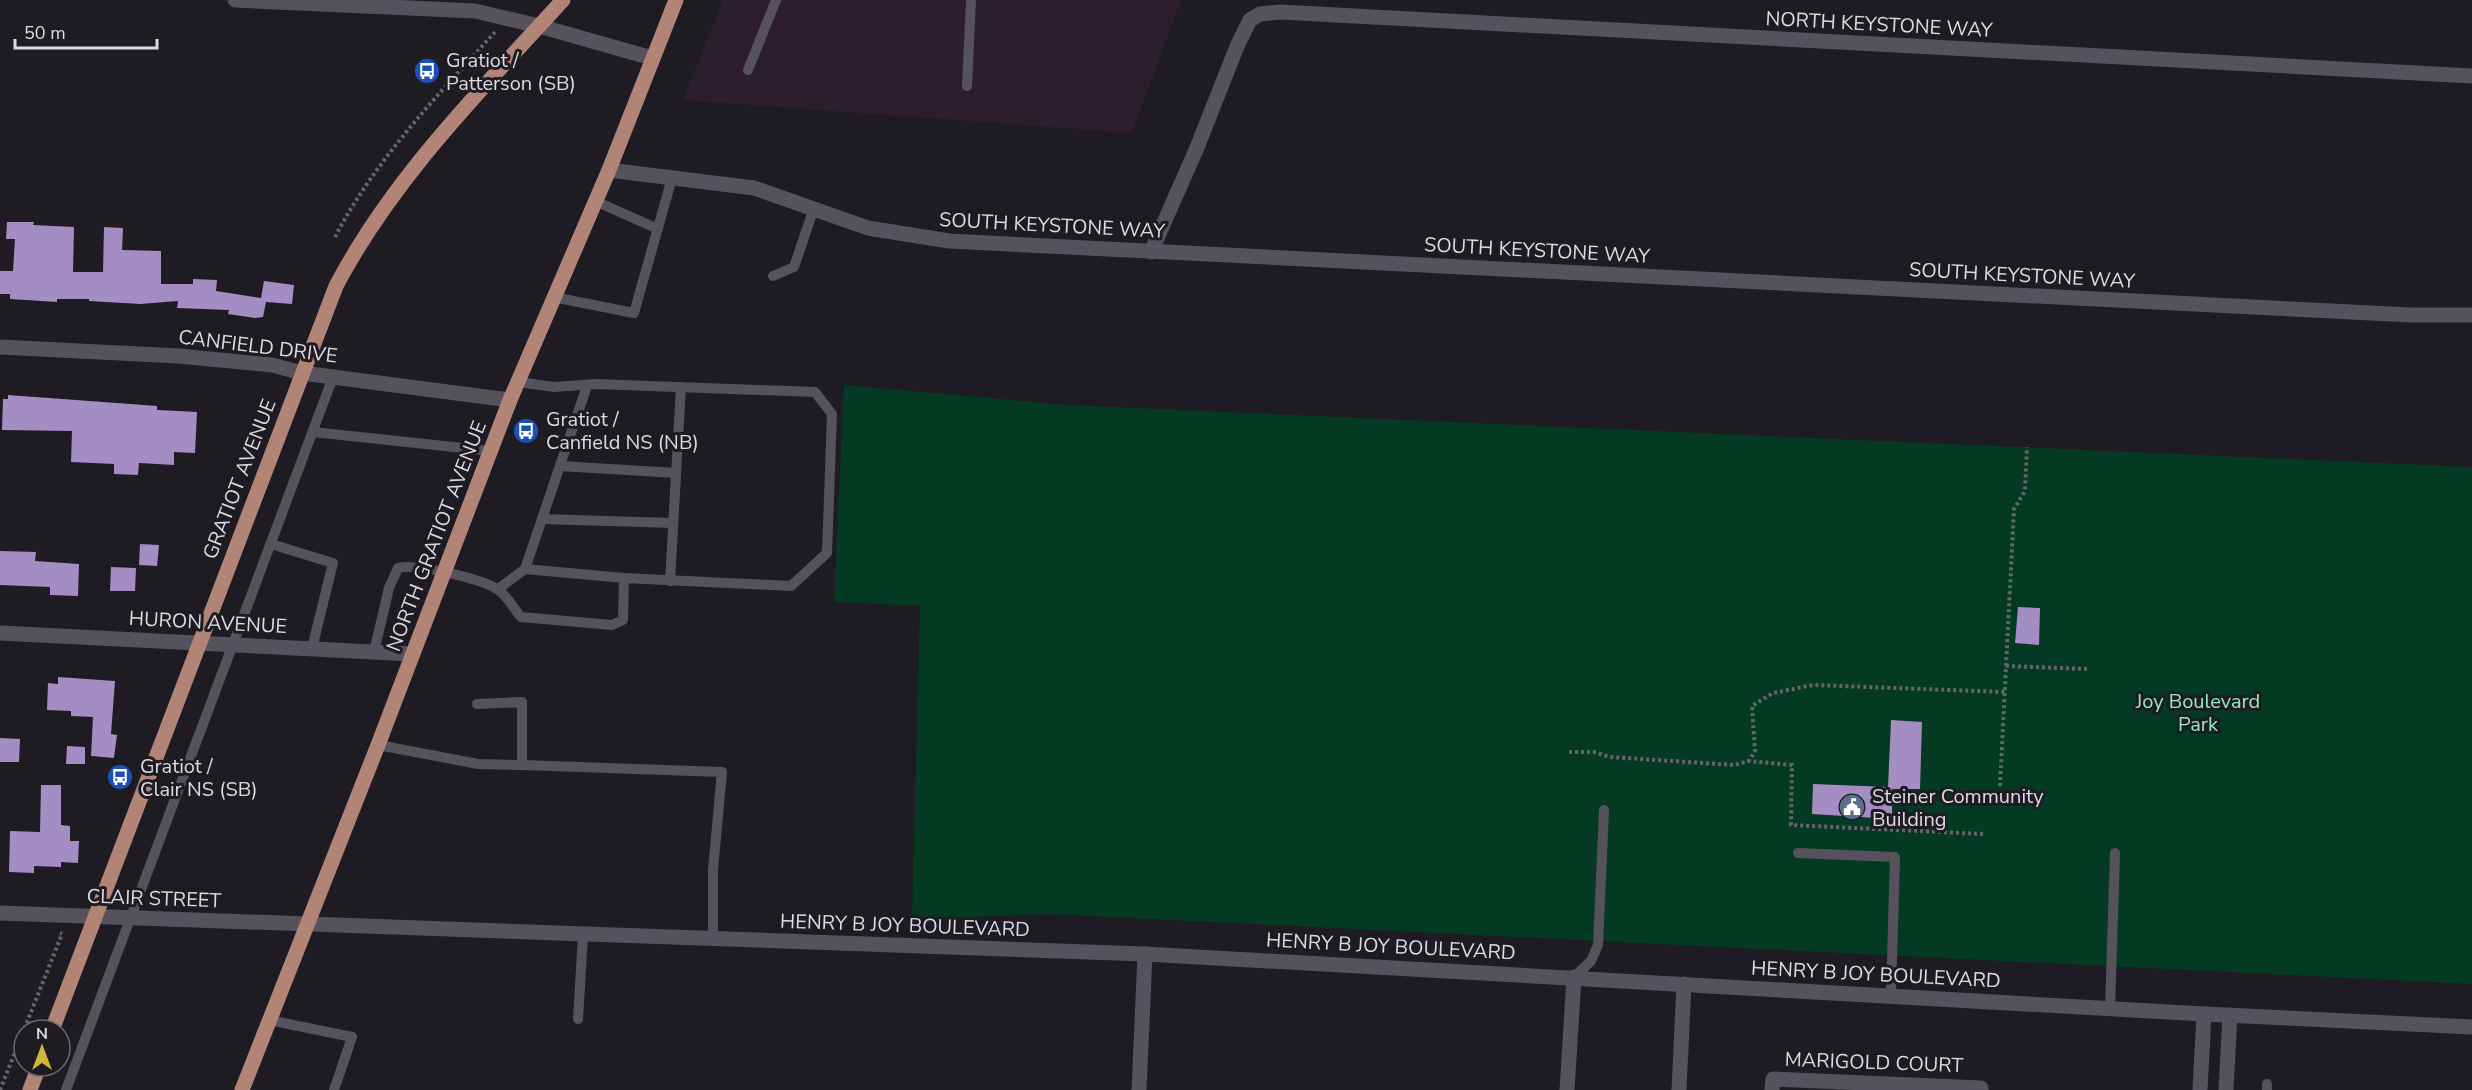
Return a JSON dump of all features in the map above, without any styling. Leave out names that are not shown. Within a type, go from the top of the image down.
[{"type":"main road","name":"GRATIOT AVENUE","points":[[56,1018],[336,286],[360,243],[441,133],[563,0]]},
{"type":"main road","name":"NORTH GRATIOT AVENUE","points":[[242,1090],[378,745],[510,400],[609,170],[676,0]]},
{"type":"street","points":[[235,0],[452,5],[539,26],[652,58]]},
{"type":"street","name":"NORTH KEYSTONE WAY","points":[[1151,252],[1196,150],[1238,44],[1250,20],[1260,14],[1281,12],[2472,76]]},
{"type":"street","name":"SOUTH KEYSTONE WAY","points":[[609,170],[754,188],[868,228],[905,236],[949,241],[2411,315],[2472,315]]},
{"type":"street","name":"CANFIELD DRIVE","points":[[0,346],[179,356],[272,365],[302,373],[510,400]]},
{"type":"street","name":"HURON AVENUE","points":[[0,633],[413,654]]},
{"type":"street","name":"CLAIR STREET","points":[[0,913],[307,925]]},
{"type":"street","name":"HENRY B JOY BOULEVARD","points":[[307,925],[1145,954],[2110,1009],[2472,1027]]},
{"type":"street","points":[[1139,1090],[1145,954]]},
{"type":"street","points":[[1567,1090],[1574,977]]},
{"type":"street","points":[[1679,1090],[1684,984]]},
{"type":"street","points":[[2200,1090],[2204,1014]]},
{"type":"street","points":[[2226,1090],[2230,1015]]},
{"type":"street","name":"MARIGOLD COURT","points":[[1773,1090],[1773,1079],[1981,1088],[1981,1090]]},
{"type":"lane","points":[[748,70],[776,0]]},
{"type":"lane","points":[[967,86],[971,0]]},
{"type":"lane","points":[[553,297],[634,313],[672,178]]},
{"type":"lane","points":[[595,201],[658,229]]},
{"type":"lane","points":[[773,276],[794,267],[814,208]]},
{"type":"lane","points":[[66,1090],[333,377]]},
{"type":"lane","points":[[518,382],[554,387],[596,384],[815,392],[832,414],[827,553],[791,586],[624,579],[525,569]]},
{"type":"lane","points":[[498,589],[525,569],[587,386]]},
{"type":"lane","points":[[670,581],[681,387]]},
{"type":"lane","points":[[313,432],[491,451]]},
{"type":"lane","points":[[560,466],[676,473]]},
{"type":"lane","points":[[542,519],[673,523]]},
{"type":"lane","points":[[271,543],[333,563],[312,648]]},
{"type":"lane","points":[[374,652],[389,588],[398,568],[408,566],[445,572],[498,589],[521,617],[612,625],[623,620],[624,579]]},
{"type":"lane","points":[[477,704],[522,702],[522,765]]},
{"type":"lane","points":[[378,745],[478,764],[722,772],[713,870],[713,940]]},
{"type":"lane","points":[[1574,977],[1591,961],[1598,945],[1604,810]]},
{"type":"lane","points":[[1798,853],[1895,858],[1891,996]]},
{"type":"lane","points":[[2110,1009],[2115,853]]},
{"type":"lane","points":[[578,1019],[583,935]]},
{"type":"lane","points":[[269,1020],[352,1037],[334,1090]]},
{"type":"path","points":[[336,237],[363,190],[416,119],[507,18]]},
{"type":"path","points":[[2000,786],[2014,509],[2025,491],[2027,447]]},
{"type":"path","points":[[2006,666],[2089,669]]},
{"type":"path","points":[[1749,761],[1755,751],[1752,706],[1773,693],[1813,685],[2005,692]]},
{"type":"path","points":[[1569,752],[1594,752],[1610,757],[1734,765],[1749,761],[1792,765],[1791,825],[1983,834]]},
{"type":"path","points":[[0,1090],[62,934],[51,933]]},
{"type":"shaded area","points":[[723,0],[1181,0],[1132,133],[683,100]]},
{"type":"green space","name":"Joy Boulevard Park","points":[[844,385],[1067,405],[2472,467],[2472,984],[1049,914],[912,919],[920,606],[834,602]]},
{"type":"building","points":[[7,222],[34,222],[33,225],[74,227],[73,272],[103,272],[104,227],[123,228],[122,250],[161,251],[161,284],[193,284],[193,279],[217,280],[216,291],[261,298],[264,281],[294,285],[292,304],[266,302],[263,317],[255,318],[228,314],[229,310],[177,308],[178,301],[140,304],[89,301],[89,299],[57,299],[57,302],[10,299],[10,294],[0,294],[0,271],[13,271],[15,239],[6,239]]},
{"type":"building","points":[[8,395],[157,406],[157,410],[197,412],[195,453],[174,452],[174,465],[139,463],[138,475],[114,474],[114,464],[71,462],[72,431],[2,430],[3,399],[8,399]]},
{"type":"building","points":[[140,544],[159,545],[157,566],[139,565]]},
{"type":"building","points":[[0,551],[36,552],[35,561],[79,564],[78,596],[50,595],[50,587],[0,585]]},
{"type":"building","points":[[111,567],[136,568],[135,591],[110,591]]},
{"type":"building","points":[[2018,607],[2040,608],[2039,645],[2015,643]]},
{"type":"building","points":[[58,677],[115,681],[111,734],[117,735],[114,758],[91,756],[93,717],[71,716],[71,711],[47,710],[48,683],[58,684]]},
{"type":"building","points":[[1891,720],[1922,722],[1920,789],[1892,789],[1892,819],[1812,814],[1813,784],[1888,787]]},
{"type":"building","points":[[0,738],[20,739],[19,762],[0,762]]},
{"type":"building","points":[[67,746],[85,747],[85,764],[66,764]]},
{"type":"building","points":[[41,785],[61,785],[61,825],[70,826],[70,841],[79,841],[78,863],[61,862],[61,867],[34,866],[34,873],[9,872],[10,831],[40,832]]},
{"type":"place","name":"Gratiot / Patterson (SB)","points":[[427,71]]},
{"type":"place","name":"Gratiot / Canfield NS (NB)","points":[[526,431]]},
{"type":"place","name":"Gratiot / Clair NS (SB)","points":[[120,777]]},
{"type":"place","name":"Steiner Community Building","points":[[1852,807]]}]
